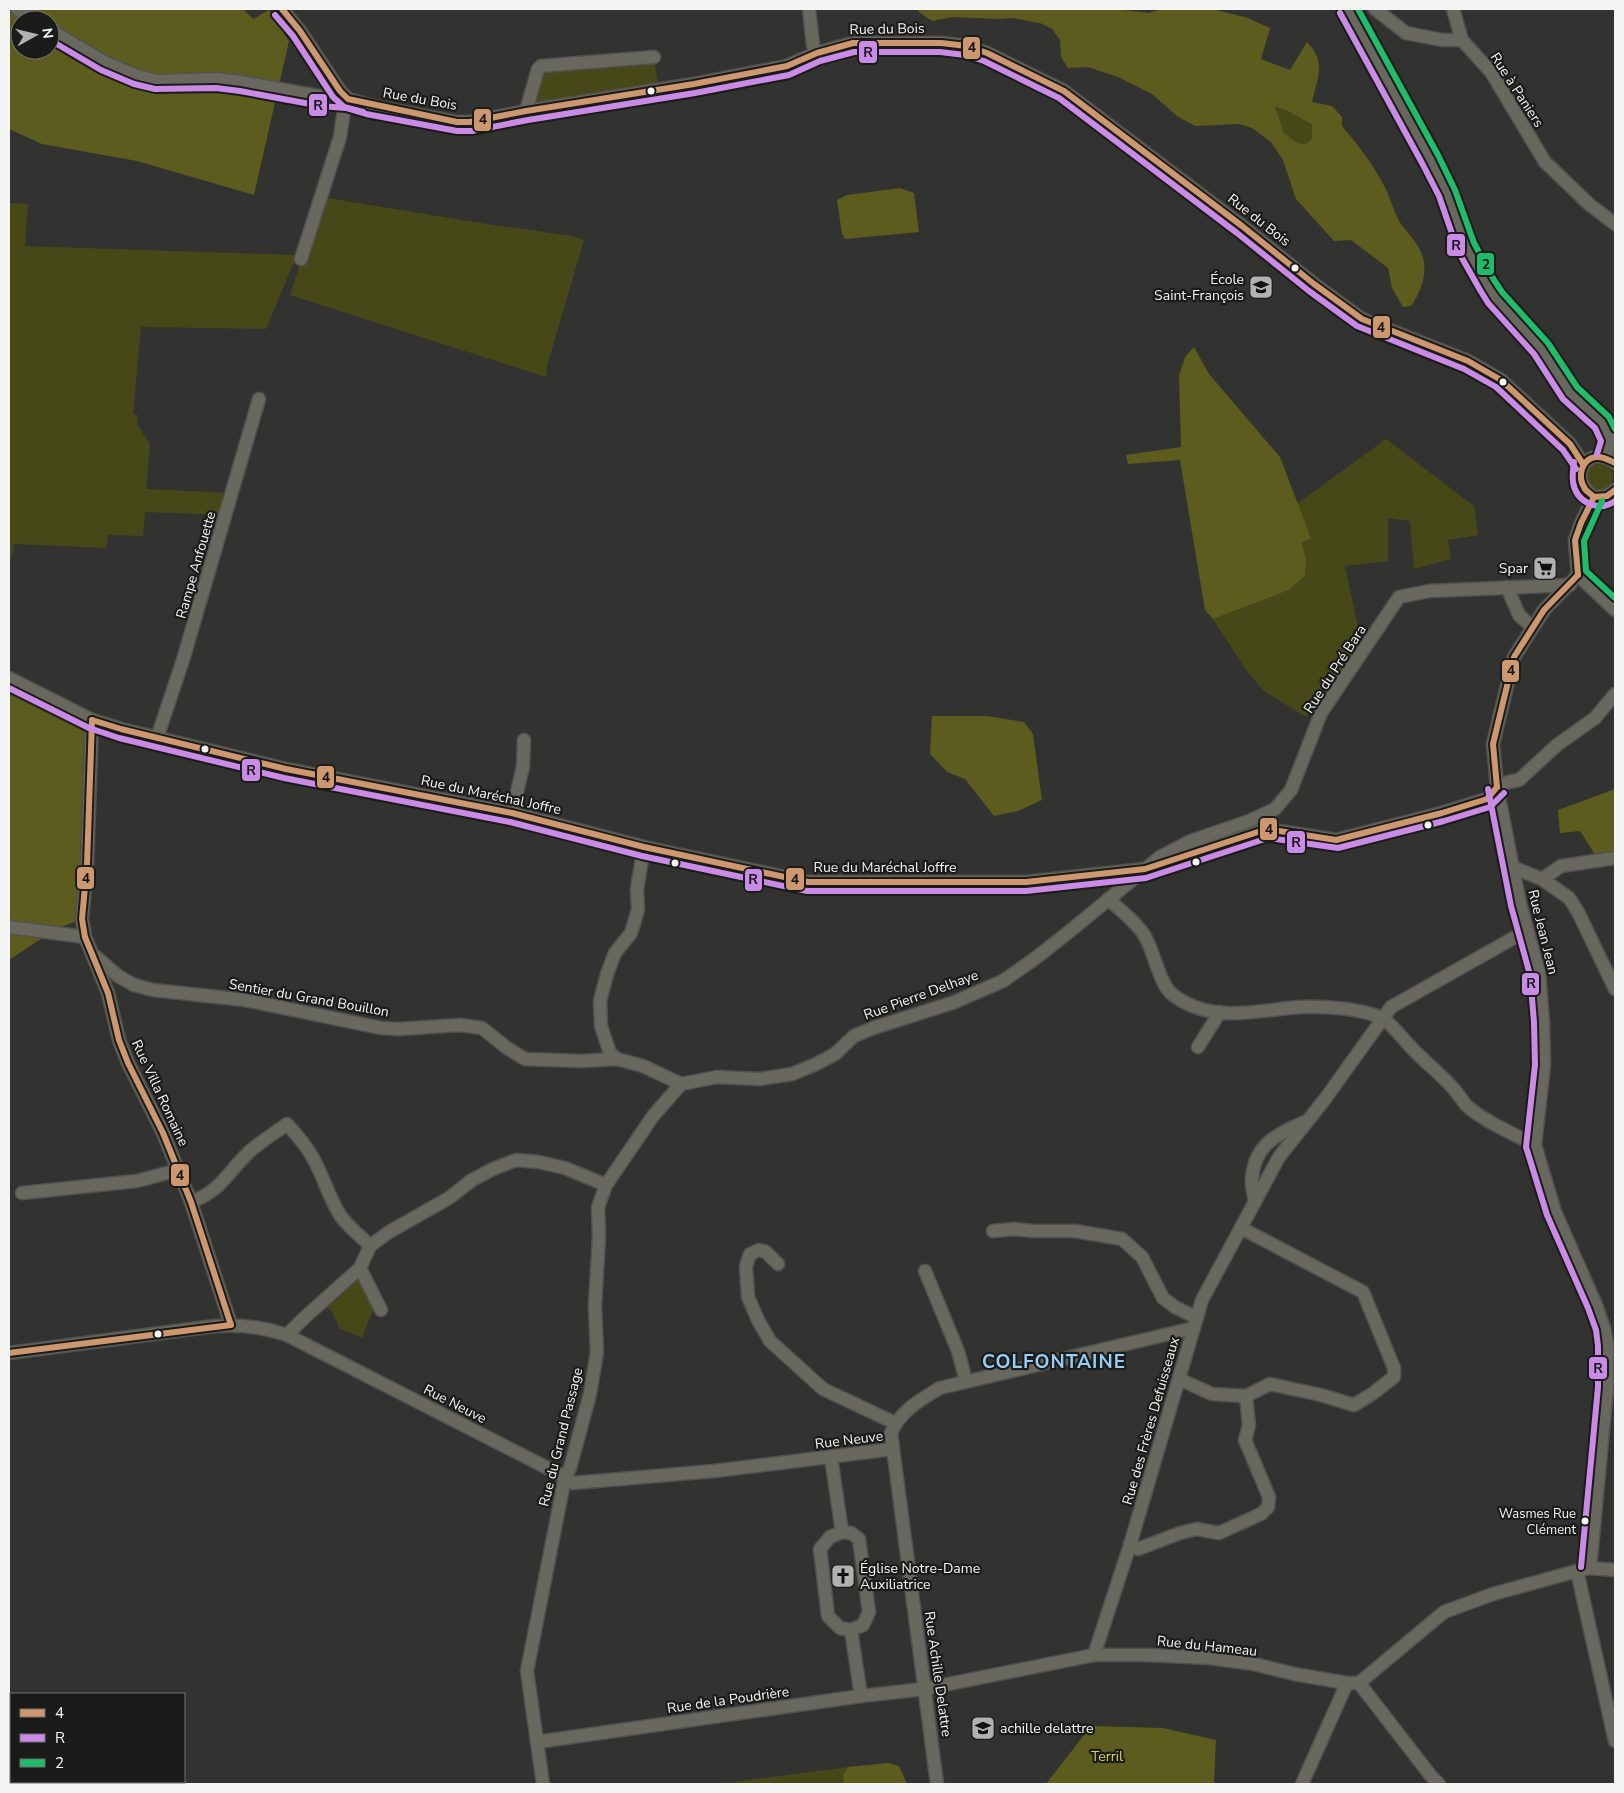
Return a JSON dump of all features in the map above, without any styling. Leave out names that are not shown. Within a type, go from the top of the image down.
[{"type":"street","points":[[282,9],[300,31],[340,91],[348,99],[344,110],[340,137],[301,259]]},
{"type":"street","points":[[808,9],[813,45],[817,53]]},
{"type":"street","points":[[1348,9],[1430,159],[1447,193],[1466,248],[1487,285],[1495,297],[1541,349],[1570,393],[1602,423],[1609,436],[1610,460],[1593,457],[1583,464],[1580,472],[1581,484],[1587,493],[1594,497],[1607,496],[1615,490]]},
{"type":"street","points":[[1375,9],[1406,33],[1442,40],[1462,40],[1453,9]]},
{"type":"street","name":"Rue du Bois","points":[[60,36],[104,62],[137,76],[157,81],[216,80],[323,97],[348,99],[368,105],[457,122],[470,122],[777,68],[843,45],[864,42],[941,43],[967,46],[987,53],[1064,91],[1362,319],[1468,361],[1501,380],[1570,444],[1583,464]]},
{"type":"street","name":"Rue à Paniers","points":[[1462,40],[1490,72],[1546,162],[1590,205],[1615,224]]},
{"type":"street","points":[[526,111],[538,69],[541,66],[654,57]]},
{"type":"street","name":"Rampe Anfouette","points":[[158,738],[183,660],[259,399]]},
{"type":"street","points":[[1594,497],[1580,523],[1576,540],[1574,580],[1615,610]]},
{"type":"street","name":"Rue du Pré Bara","points":[[1145,869],[1160,857],[1191,842],[1249,821],[1275,809],[1291,790],[1321,713],[1399,597],[1429,591],[1507,587],[1574,580]]},
{"type":"street","name":"Rue Jean Jean","points":[[1535,1145],[1544,1065],[1544,1022],[1539,974],[1526,930],[1512,867],[1497,788],[1493,744],[1514,657],[1544,610],[1574,580]]},
{"type":"street","points":[[1507,587],[1520,615],[1532,627]]},
{"type":"street","name":"Rue du Maréchal Joffre","points":[[9,678],[92,720],[121,729],[294,771],[512,814],[644,847],[808,882],[1026,882],[1145,869],[1267,830],[1336,840],[1442,813],[1487,799],[1497,788],[1508,782],[1519,780],[1557,745],[1595,718],[1615,694]]},
{"type":"street","name":"Rue Villa Romaine","points":[[92,720],[87,865],[82,919],[86,937],[108,993],[119,1040],[128,1063],[163,1133],[178,1170],[231,1325]]},
{"type":"street","points":[[512,814],[523,767],[524,740]]},
{"type":"street","points":[[617,1059],[610,1054],[601,1026],[600,1001],[615,953],[631,933],[634,926],[638,910],[637,889],[644,847]]},
{"type":"street","points":[[1542,879],[1560,866],[1615,858]]},
{"type":"street","points":[[1512,867],[1542,879],[1569,898],[1578,912],[1615,989]]},
{"type":"street","name":"Rue Pierre Delhaye","points":[[681,1084],[717,1077],[760,1079],[792,1074],[834,1054],[854,1036],[952,1003],[1003,981],[1038,957],[1145,869]]},
{"type":"street","points":[[1108,899],[1143,933],[1154,954],[1161,976],[1171,993],[1188,1004],[1210,1011],[1238,1014],[1300,1007],[1331,1008],[1366,1013],[1384,1019],[1423,1060],[1452,1086],[1467,1105],[1485,1118],[1535,1145],[1555,1212],[1596,1305],[1604,1328],[1607,1345],[1607,1387],[1590,1568]]},
{"type":"street","points":[[9,927],[86,937]]},
{"type":"street","name":"Rue des Frères Defuisseaux","points":[[1094,1655],[1130,1545],[1202,1300],[1279,1157],[1308,1121],[1391,1007],[1526,930]]},
{"type":"street","name":"Sentier du Grand Bouillon","points":[[90,950],[118,976],[134,986],[153,990],[245,1000],[381,1028],[399,1029],[460,1025],[482,1028],[507,1048],[525,1059],[580,1061],[617,1059],[643,1066],[681,1084]]},
{"type":"street","points":[[1198,1048],[1220,1012]]},
{"type":"street","name":"Rue du Grand Passage","points":[[543,1784],[527,1671],[565,1477],[570,1468],[590,1394],[597,1352],[595,1306],[599,1237],[598,1207],[606,1186],[653,1116],[681,1084]]},
{"type":"street","points":[[1255,1202],[1252,1180],[1256,1160],[1270,1139],[1287,1129],[1308,1121]]},
{"type":"street","points":[[190,1202],[205,1197],[218,1188],[251,1151],[287,1124],[303,1141],[314,1159],[340,1215],[351,1229],[370,1246]]},
{"type":"street","points":[[287,1336],[304,1318],[360,1268],[370,1246],[389,1232],[449,1198],[472,1180],[516,1160],[539,1162],[565,1168],[606,1186]]},
{"type":"street","points":[[22,1193],[136,1181],[178,1170]]},
{"type":"street","points":[[1179,1379],[1212,1394],[1246,1396],[1270,1384],[1321,1395],[1354,1405],[1394,1377],[1394,1368],[1363,1292],[1241,1228]]},
{"type":"street","points":[[993,1230],[1075,1231],[1122,1239],[1142,1257],[1163,1298],[1195,1323]]},
{"type":"street","points":[[778,1264],[766,1252],[759,1250],[750,1254],[746,1266],[748,1296],[758,1320],[770,1341],[823,1389],[895,1423],[914,1403],[940,1388],[1195,1323]]},
{"type":"street","points":[[360,1268],[381,1310]]},
{"type":"street","points":[[925,1271],[958,1351],[966,1381]]},
{"type":"street","name":"Rue Neuve","points":[[9,1353],[231,1325],[263,1328],[287,1336],[574,1483],[714,1471],[893,1449]]},
{"type":"street","points":[[1130,1545],[1138,1549],[1180,1533],[1197,1529],[1219,1533],[1261,1514],[1268,1507],[1269,1497],[1245,1440],[1249,1425],[1246,1396]]},
{"type":"street","name":"Rue Achille Delattre","points":[[895,1423],[891,1433],[937,1784]]},
{"type":"street","points":[[832,1457],[842,1532]]},
{"type":"street","points":[[842,1532],[851,1533],[859,1538],[869,1612],[863,1625],[852,1630],[840,1628],[828,1616],[820,1549],[830,1538],[842,1532]]},
{"type":"street","points":[[1302,1784],[1353,1683],[1444,1612],[1493,1594],[1577,1571],[1590,1568],[1615,1570]]},
{"type":"street","points":[[1577,1571],[1615,1741]]},
{"type":"street","points":[[852,1630],[861,1696]]},
{"type":"street","name":"Rue du Hameau","points":[[924,1689],[1094,1655],[1210,1658],[1254,1664],[1294,1674],[1353,1683]]},
{"type":"street","points":[[1353,1683],[1430,1776],[1439,1784]]},
{"type":"street","name":"Rue de la Poudrière","points":[[537,1742],[861,1696],[924,1689]]},
{"type":"shaded area","points":[[654,57],[658,85],[538,106],[533,100],[544,68]]},
{"type":"shaded area","points":[[1274,107],[1286,110],[1312,126],[1312,138],[1303,144],[1296,142],[1284,133]]},
{"type":"shaded area","points":[[321,197],[572,236],[584,240],[547,366],[546,377],[290,295]]},
{"type":"shaded area","points":[[9,203],[28,204],[25,246],[297,255],[266,329],[141,327],[133,415],[138,415],[137,424],[150,444],[146,489],[232,493],[226,515],[145,512],[143,536],[108,535],[106,548],[14,544],[12,558],[9,558]]},
{"type":"shaded area","points":[[1386,439],[1474,506],[1478,535],[1448,540],[1451,559],[1414,569],[1410,521],[1388,518],[1388,561],[1345,566],[1361,642],[1306,717],[1264,691],[1246,670],[1213,619],[1289,590],[1306,559],[1302,543],[1311,538],[1297,504]]},
{"type":"shaded area","points":[[1600,464],[1610,467],[1613,477],[1610,487],[1600,490],[1590,487],[1587,477],[1590,467]]},
{"type":"shaded area","points":[[351,1279],[358,1279],[374,1307],[362,1338],[339,1328],[333,1313],[322,1303],[329,1295],[335,1301],[354,1283]]},
{"type":"shaded area","points":[[848,1767],[843,1775],[844,1784],[718,1784]]},
{"type":"green space","points":[[9,9],[243,9],[253,19],[269,10],[289,41],[254,195],[137,161],[42,144],[9,129]]},
{"type":"green space","points":[[917,9],[1115,9],[1149,13],[1160,9],[1212,9],[1248,18],[1270,28],[1261,59],[1290,70],[1307,42],[1313,49],[1319,64],[1318,78],[1312,102],[1332,106],[1342,117],[1342,126],[1373,167],[1385,187],[1401,224],[1415,242],[1423,257],[1424,275],[1420,291],[1411,306],[1403,307],[1392,288],[1388,268],[1351,240],[1334,241],[1296,199],[1283,160],[1271,142],[1252,128],[1239,124],[1195,126],[1177,116],[1152,94],[1118,77],[1088,67],[1068,68],[1061,57],[1060,40],[1052,29],[1040,23],[1012,18],[952,17],[932,21]],"holes":[[[1275,107],[1286,110],[1312,125],[1312,138],[1307,143],[1296,142],[1284,133]]]},
{"type":"green space","points":[[900,188],[914,193],[919,232],[845,239],[842,234],[837,200],[847,195]]},
{"type":"green space","points":[[1194,347],[1209,374],[1280,457],[1311,538],[1302,543],[1306,559],[1305,576],[1289,590],[1213,619],[1205,610],[1180,460],[1128,464],[1126,455],[1181,447],[1179,376],[1185,357]]},
{"type":"green space","points":[[9,686],[21,695],[92,720],[82,919],[56,929],[9,960]]},
{"type":"green space","points":[[932,716],[987,716],[1024,722],[1033,734],[1042,800],[1018,811],[994,816],[965,779],[947,772],[930,754]]},
{"type":"green space","points":[[1615,789],[1615,853],[1596,856],[1580,831],[1560,833],[1558,810]]},
{"type":"green space","name":"Terril","points":[[1091,1726],[1163,1728],[1216,1740],[1214,1784],[1046,1784]]},
{"type":"green space","points":[[888,1763],[899,1766],[907,1784],[844,1784],[843,1775],[848,1767]]},
{"type":"transit line","name":"4","points":[[282,9],[300,31],[340,91],[348,99],[457,122],[470,122],[694,84],[787,66],[817,53],[853,43],[941,43],[967,46],[987,53],[1064,91],[1362,319],[1468,361],[1501,380],[1570,444],[1583,464]]},
{"type":"transit line","name":"2","points":[[1358,9],[1438,155],[1455,190],[1474,243],[1494,280],[1502,292],[1548,343],[1577,387],[1609,417],[1615,429]]},
{"type":"transit line","name":"R","points":[[1340,13],[1439,196],[1458,251],[1480,290],[1488,303],[1534,354],[1563,399],[1595,428],[1601,441],[1597,454]]},
{"type":"transit line","name":"R","points":[[275,15],[293,36],[333,97],[344,107],[363,112]]},
{"type":"transit line","name":"R","points":[[60,46],[101,70],[134,84],[155,89],[216,88],[240,91],[321,106],[346,108],[366,114],[457,131],[472,131],[789,75],[820,61],[854,52],[940,52],[965,55],[984,61],[1059,98],[1357,326],[1464,369],[1496,387],[1563,450],[1576,469]]},
{"type":"transit line","name":"4","points":[[1615,463],[1606,458],[1591,458],[1584,465],[1581,474],[1585,489],[1594,497],[1607,496],[1615,490]]},
{"type":"transit line","name":"R","points":[[1574,462],[1573,482],[1578,495],[1583,500],[1595,506],[1602,506],[1615,501]]},
{"type":"transit line","name":"4","points":[[1578,575],[1575,540],[1594,497]]},
{"type":"transit line","name":"2","points":[[1602,501],[1584,541],[1586,571],[1615,598]]},
{"type":"transit line","name":"4","points":[[1497,787],[1493,744],[1514,657],[1544,610],[1578,575]]},
{"type":"transit line","name":"R","points":[[9,688],[89,728],[119,738],[284,778],[510,822],[642,856],[807,891],[1026,891],[1146,878],[1268,838],[1338,848],[1444,821],[1490,807],[1504,793]]},
{"type":"transit line","name":"4","points":[[92,720],[121,729],[286,769],[512,813],[644,847],[808,882],[1026,882],[1145,869],[1267,829],[1336,840],[1442,813],[1487,799],[1497,787]]},
{"type":"transit line","name":"4","points":[[92,720],[87,865],[82,919],[85,937],[108,993],[119,1040],[128,1063],[163,1133],[191,1202],[231,1325]]},
{"type":"transit line","name":"R","points":[[1488,789],[1511,906],[1530,975],[1535,1065],[1526,1147],[1547,1215],[1596,1330],[1598,1346],[1598,1387],[1581,1567]]},
{"type":"transit line","name":"4","points":[[9,1353],[231,1325]]},
{"type":"place","name":"École Saint-François","points":[[1261,287]]},
{"type":"place","name":"Spar","points":[[1545,568]]},
{"type":"place","name":"Wasmes Rue Clément","points":[[1585,1521]]},
{"type":"place","name":"Église Notre-Dame Auxiliatrice","points":[[843,1576]]},
{"type":"place","name":"achille delattre","points":[[983,1728]]},
{"type":"district","name":"COLFONTAINE","points":[[1054,1362]]}]
